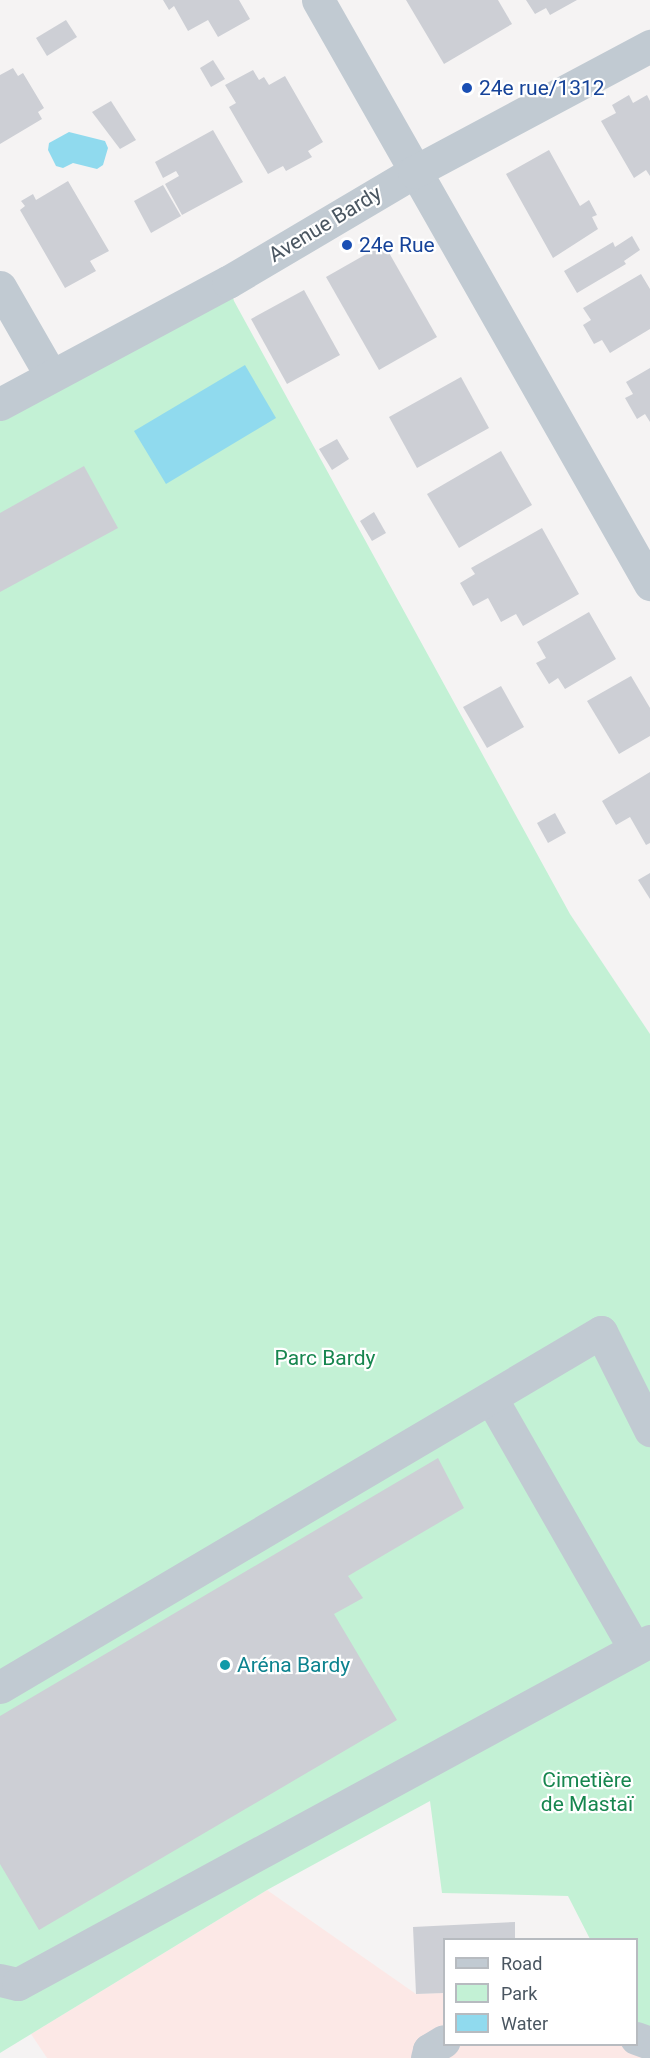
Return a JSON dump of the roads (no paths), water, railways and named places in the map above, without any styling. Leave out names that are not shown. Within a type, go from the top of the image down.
[{"type":"street","points":[[318,0],[650,584]]},
{"type":"street","name":"Avenue Bardy","points":[[0,404],[50,374],[228,282],[414,172],[650,46]]},
{"type":"street","points":[[0,287],[50,374]]},
{"type":"street","points":[[0,1687],[601,1332],[650,1430]]},
{"type":"street","points":[[0,1980],[18,1984],[642,1645],[490,1398]]},
{"type":"street","points":[[427,2058],[429,2050],[443,2042]]},
{"type":"water","points":[[69,132],[105,141],[108,148],[103,165],[97,169],[73,163],[63,168],[56,166],[48,150],[49,143]]},
{"type":"water","points":[[245,365],[276,418],[166,484],[134,431]]},
{"type":"place","name":"24e rue/1312","points":[[467,88]]},
{"type":"place","name":"24e Rue","points":[[347,245]]},
{"type":"place","name":"Aréna Bardy","points":[[225,1665]]},
{"type":"park label","name":"Parc Bardy","points":[[325,1358]]},
{"type":"park label","name":"Cimetière de Mastaï","points":[[587,1792]]}]
